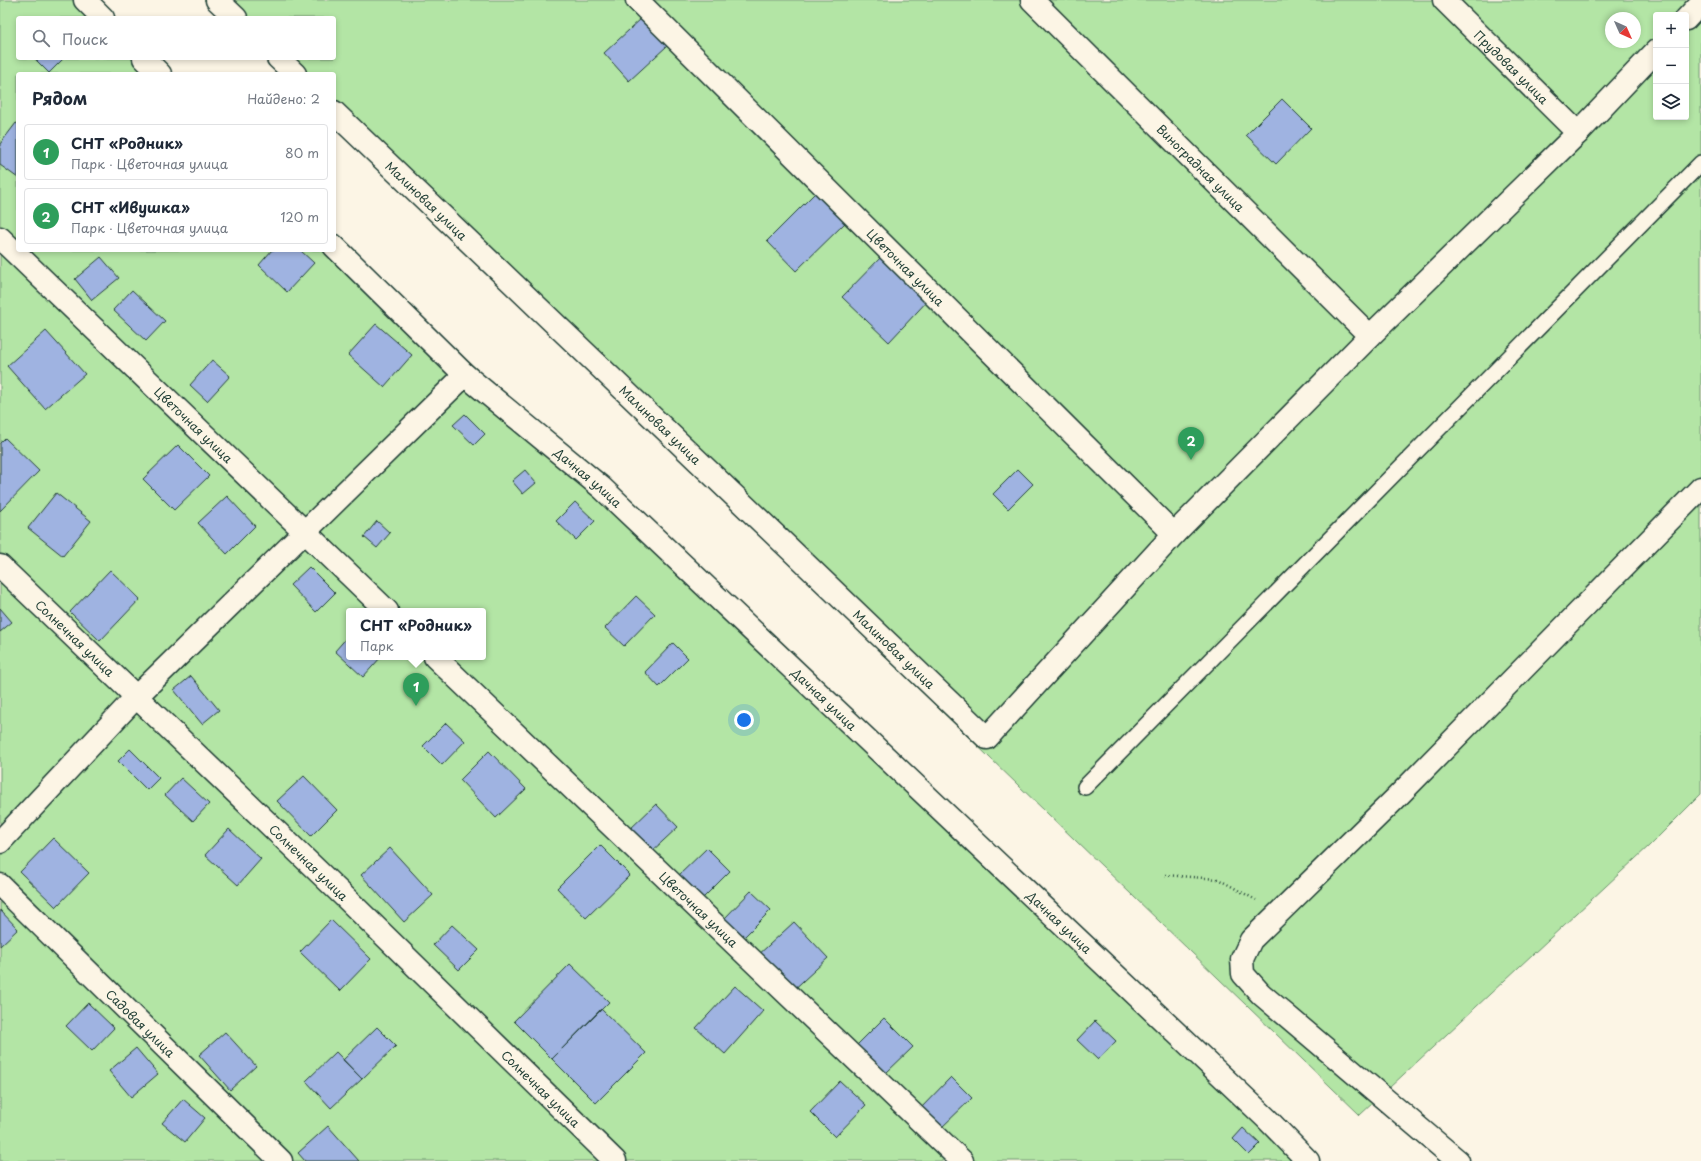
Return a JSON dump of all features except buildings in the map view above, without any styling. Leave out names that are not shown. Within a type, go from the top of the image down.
[{"type":"street","points":[[85,0],[101,16]]},
{"type":"street","points":[[218,0],[234,16]]},
{"type":"street","name":"Цветочная улица","points":[[637,0],[1174,534]]},
{"type":"street","name":"Виноградная улица","points":[[1032,0],[1370,336]]},
{"type":"street","name":"Прудовая улица","points":[[1444,0],[1578,133]]},
{"type":"street","points":[[1689,16],[1701,3]]},
{"type":"street","points":[[1174,534],[1370,336],[1578,133],[1653,54]]},
{"type":"street","points":[[146,60],[158,72]]},
{"type":"street","points":[[280,60],[293,72]]},
{"type":"street","name":"Малиновая улица","points":[[336,114],[987,738],[1174,534]]},
{"type":"street","name":"Цветочная улица","points":[[0,238],[383,608]]},
{"type":"street","name":"Дачная улица","points":[[336,248],[465,375],[602,488],[1266,1118],[1308,1161]]},
{"type":"street","points":[[0,842],[137,696],[465,375]]},
{"type":"street","points":[[1458,1161],[1260,994],[1243,974],[1242,959],[1251,940],[1395,799],[1701,488]]},
{"type":"street","name":"Солнечная улица","points":[[0,566],[137,696],[615,1161]]},
{"type":"street","name":"Цветочная улица","points":[[438,660],[962,1161]]},
{"type":"street","name":"Садовая улица","points":[[0,884],[281,1161]]},
{"type":"lane","points":[[1085,786],[1701,163]]},
{"type":"path","points":[[1164,875],[1218,879],[1256,900]]},
{"type":"green space","points":[[0,0],[88,0],[105,16],[16,16],[16,60],[151,60],[164,72],[16,72],[16,252],[336,252],[336,236],[1312,1161],[0,1161]]},
{"type":"green space","points":[[204,0],[1701,0],[1701,794],[1649,846],[1360,1115],[336,127],[336,72],[279,72],[266,60],[336,60],[336,16],[221,16]]},
{"type":"place","name":"СНТ «Ивушка»","points":[[1191,460]]},
{"type":"place","name":"СНТ «Родник»","points":[[416,706]]}]
